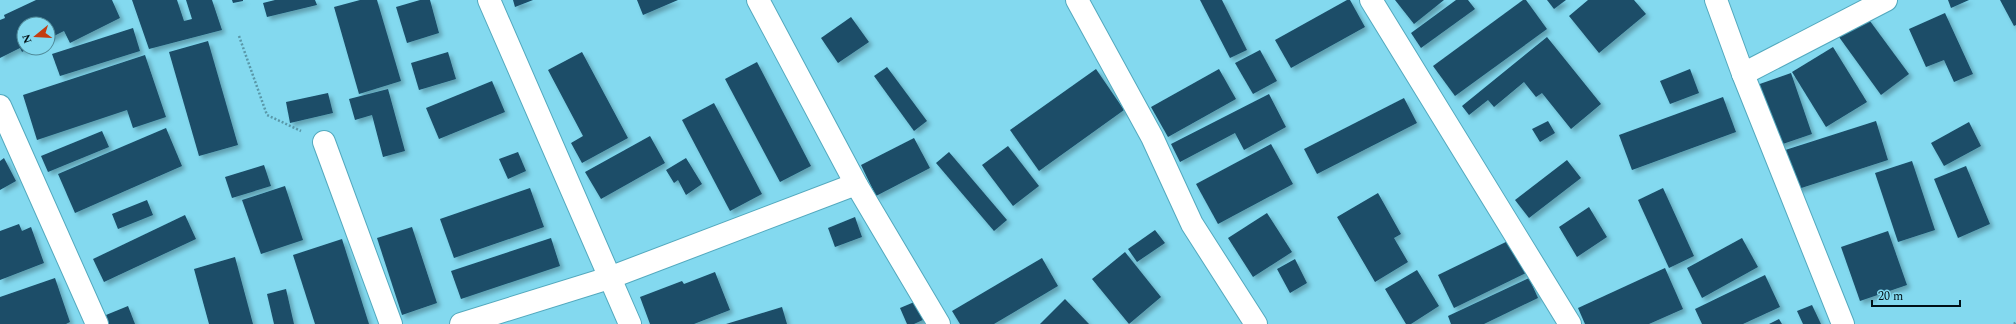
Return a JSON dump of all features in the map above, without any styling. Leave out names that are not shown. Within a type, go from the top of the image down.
[{"type":"street","points":[[489,0],[630,324]]},
{"type":"street","points":[[758,0],[856,184],[939,324]]},
{"type":"street","points":[[1077,0],[1152,137],[1192,224],[1256,324]]},
{"type":"street","points":[[1371,0],[1570,324]]},
{"type":"street","points":[[1716,0],[1743,74],[1843,324]]},
{"type":"street","points":[[1743,74],[1886,0]]},
{"type":"street","points":[[0,106],[97,324]]},
{"type":"street","points":[[324,142],[390,324]]},
{"type":"street","points":[[461,324],[609,278],[856,184]]},
{"type":"path","points":[[239,36],[267,115],[324,142]]},
{"type":"building","points":[[36,0],[112,0],[120,18],[70,43],[64,31],[56,35],[56,16],[16,16],[16,50],[0,58],[0,20],[5,18],[4,15]]},
{"type":"building","points":[[132,0],[177,0],[184,21],[192,19],[186,0],[212,0],[222,30],[149,49]]},
{"type":"building","points":[[232,0],[243,0],[243,1],[233,3]]},
{"type":"building","points":[[275,0],[315,0],[317,5],[267,17],[263,3]]},
{"type":"building","points":[[360,0],[377,0],[401,81],[359,94],[334,7]]},
{"type":"building","points":[[420,0],[430,0],[439,33],[407,43],[396,7]]},
{"type":"building","points":[[513,0],[533,0],[515,7]]},
{"type":"building","points":[[637,0],[678,0],[643,15]]},
{"type":"building","points":[[1200,0],[1222,0],[1247,50],[1230,58]]},
{"type":"building","points":[[1347,0],[1350,0],[1365,27],[1291,68],[1275,40]]},
{"type":"building","points":[[1395,0],[1444,0],[1414,24]]},
{"type":"building","points":[[1456,0],[1468,0],[1475,9],[1421,48],[1411,33]]},
{"type":"building","points":[[1523,0],[1526,0],[1547,29],[1455,96],[1433,66]]},
{"type":"building","points":[[1547,0],[1566,0],[1554,9]]},
{"type":"building","points":[[1588,0],[1634,0],[1646,14],[1599,53],[1569,16]]},
{"type":"building","points":[[1948,0],[1969,0],[1951,8]]},
{"type":"building","points":[[2000,0],[2016,0],[2016,25],[2014,26]]},
{"type":"building","points":[[1945,13],[1973,74],[1954,82],[1944,60],[1926,67],[1909,29]]},
{"type":"building","points":[[851,17],[869,42],[838,63],[821,38]]},
{"type":"building","points":[[1867,17],[1909,74],[1881,95],[1839,37]]},
{"type":"building","points":[[133,28],[140,51],[60,76],[53,56],[56,56],[56,53]]},
{"type":"building","points":[[1547,37],[1601,104],[1571,129],[1542,93],[1536,97],[1524,82],[1494,107],[1488,100],[1469,115],[1462,106]]},
{"type":"building","points":[[208,41],[238,145],[199,156],[169,52]]},
{"type":"building","points":[[1833,47],[1867,102],[1826,127],[1792,72]]},
{"type":"building","points":[[1260,50],[1277,81],[1253,94],[1235,63]]},
{"type":"building","points":[[448,52],[456,79],[419,90],[411,63]]},
{"type":"building","points":[[582,52],[628,138],[582,163],[571,143],[583,136],[548,70]]},
{"type":"building","points":[[145,55],[166,117],[133,128],[127,110],[37,140],[23,95]]},
{"type":"building","points":[[757,62],[811,166],[780,182],[725,79]]},
{"type":"building","points":[[887,67],[927,121],[914,131],[874,76]]},
{"type":"building","points":[[1096,69],[1124,110],[1039,171],[1010,130]]},
{"type":"building","points":[[1219,69],[1236,99],[1168,137],[1151,107]]},
{"type":"building","points":[[1690,69],[1699,93],[1670,104],[1660,81]]},
{"type":"building","points":[[1791,73],[1812,134],[1774,147],[1754,86]]},
{"type":"building","points":[[492,81],[505,112],[439,139],[426,108]]},
{"type":"building","points":[[388,89],[405,151],[383,157],[372,115],[355,120],[349,99]]},
{"type":"building","points":[[328,93],[333,113],[290,123],[286,102]]},
{"type":"building","points":[[1269,94],[1286,127],[1244,150],[1235,133],[1180,162],[1171,144]]},
{"type":"building","points":[[1723,97],[1736,132],[1632,170],[1619,135]]},
{"type":"building","points":[[1404,98],[1417,123],[1317,174],[1304,149]]},
{"type":"building","points":[[714,103],[762,194],[730,211],[682,120]]},
{"type":"building","points":[[1548,121],[1555,133],[1540,142],[1532,129]]},
{"type":"building","points":[[1876,121],[1888,160],[1792,191],[1779,152]]},
{"type":"building","points":[[1969,122],[1981,146],[1944,166],[1931,143]]},
{"type":"building","points":[[166,128],[182,166],[75,213],[58,174]]},
{"type":"building","points":[[102,131],[109,147],[48,172],[41,156]]},
{"type":"building","points":[[650,136],[665,163],[601,199],[585,172]]},
{"type":"building","points":[[914,138],[930,168],[876,196],[861,165]]},
{"type":"building","points":[[1271,144],[1293,184],[1218,224],[1196,184]]},
{"type":"building","points":[[1008,146],[1039,186],[1013,206],[982,165]]},
{"type":"building","points":[[518,152],[526,171],[508,179],[499,159]]},
{"type":"building","points":[[949,152],[1007,220],[994,231],[936,163]]},
{"type":"building","points":[[4,158],[16,181],[0,190],[0,161]]},
{"type":"building","points":[[686,158],[702,184],[686,195],[678,180],[674,183],[666,170]]},
{"type":"building","points":[[1567,160],[1581,178],[1529,218],[1515,200]]},
{"type":"building","points":[[1912,161],[1935,230],[1898,242],[1875,173]]},
{"type":"building","points":[[264,165],[271,186],[232,198],[225,177]]},
{"type":"building","points":[[1966,166],[1990,224],[1958,238],[1934,179]]},
{"type":"building","points":[[285,186],[303,240],[261,254],[242,200]]},
{"type":"building","points":[[530,188],[544,227],[454,258],[440,219]]},
{"type":"building","points":[[1663,188],[1694,256],[1669,268],[1638,200]]},
{"type":"building","points":[[1378,193],[1401,234],[1394,238],[1408,262],[1375,282],[1337,217]]},
{"type":"building","points":[[147,200],[153,215],[118,229],[112,214]]},
{"type":"building","points":[[1589,207],[1607,237],[1577,257],[1559,227]]},
{"type":"building","points":[[1267,213],[1292,252],[1253,277],[1228,238]]},
{"type":"building","points":[[185,215],[196,239],[104,282],[93,259]]},
{"type":"building","points":[[855,217],[862,237],[835,247],[828,228]]},
{"type":"building","points":[[19,224],[22,231],[31,227],[44,263],[0,280],[0,231]]},
{"type":"building","points":[[412,227],[437,303],[402,315],[377,238]]},
{"type":"building","points":[[1155,230],[1165,243],[1137,262],[1128,249]]},
{"type":"building","points":[[1888,231],[1907,285],[1860,301],[1841,247]]},
{"type":"building","points":[[551,238],[560,266],[461,299],[451,271]]},
{"type":"building","points":[[1742,238],[1758,267],[1702,298],[1687,268]]},
{"type":"building","points":[[342,239],[369,324],[315,324],[293,255]]},
{"type":"building","points":[[1510,240],[1526,273],[1454,308],[1438,275]]},
{"type":"building","points":[[1125,252],[1161,297],[1129,324],[1092,279]]},
{"type":"building","points":[[235,257],[253,324],[209,324],[194,269]]},
{"type":"building","points":[[1042,258],[1058,286],[994,324],[960,324],[952,311]]},
{"type":"building","points":[[1295,259],[1307,283],[1290,293],[1277,269]]},
{"type":"building","points":[[1665,268],[1683,309],[1649,324],[1585,324],[1578,308]]},
{"type":"building","points":[[1417,270],[1439,306],[1411,324],[1406,324],[1385,289]]},
{"type":"building","points":[[715,272],[730,310],[694,324],[650,324],[640,297],[682,281],[684,284]]},
{"type":"building","points":[[1765,275],[1780,307],[1743,324],[1702,324],[1695,309]]},
{"type":"building","points":[[55,278],[70,322],[66,324],[0,324],[0,297]]},
{"type":"building","points":[[1529,278],[1538,298],[1484,324],[1451,324],[1448,316]]},
{"type":"building","points":[[286,289],[294,324],[274,324],[267,294]]},
{"type":"building","points":[[1065,299],[1089,324],[1040,324]]},
{"type":"building","points":[[919,300],[927,318],[914,324],[907,324],[900,308]]},
{"type":"building","points":[[1812,305],[1821,324],[1803,324],[1797,311]]},
{"type":"building","points":[[128,306],[135,324],[109,324],[106,315]]},
{"type":"building","points":[[782,307],[787,324],[726,324]]},
{"type":"building","points":[[1779,319],[1782,324],[1769,324]]}]
